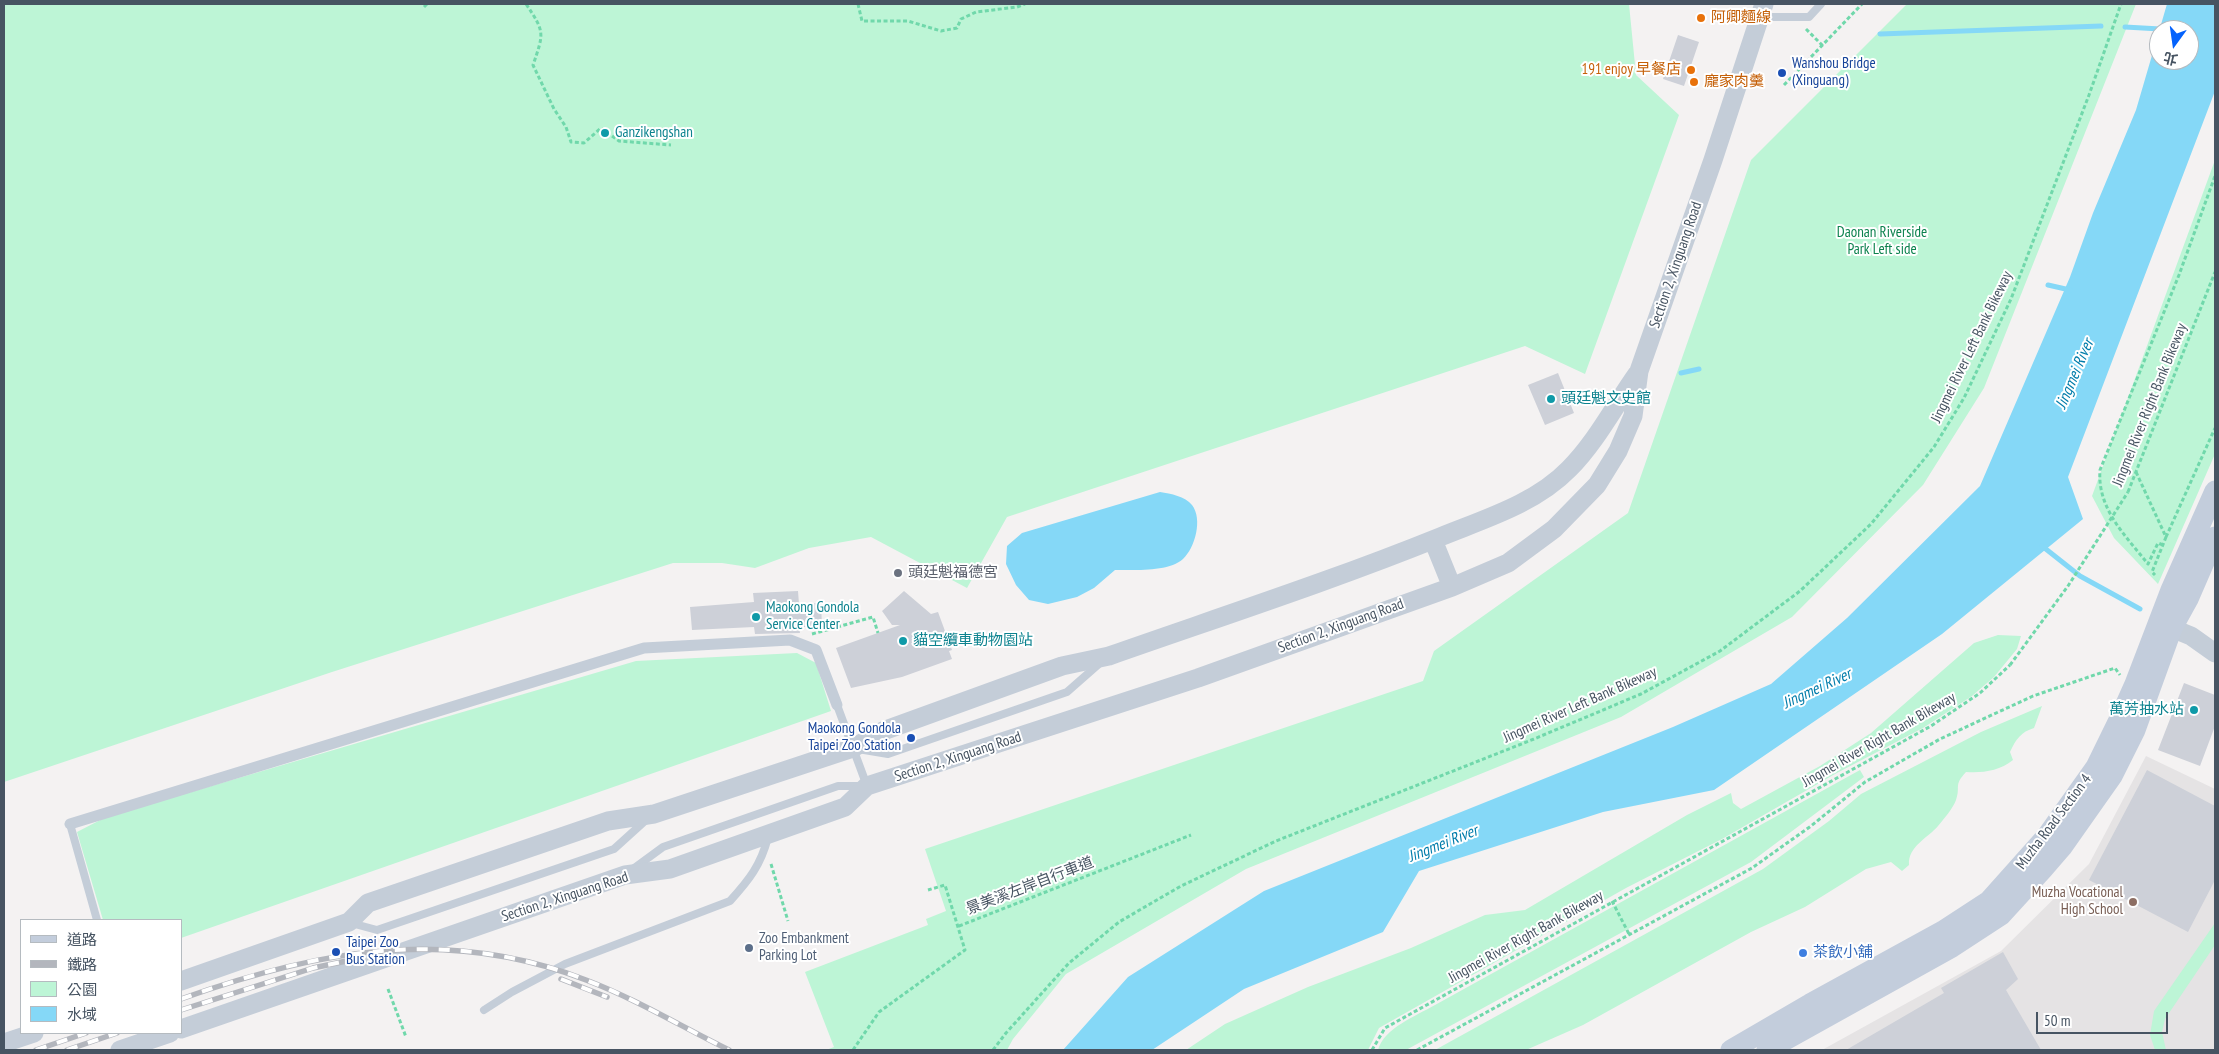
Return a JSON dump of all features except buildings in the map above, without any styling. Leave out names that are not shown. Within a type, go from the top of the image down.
[{"type":"main road","name":"Muzha Road Section 4","points":[[1767,1050],[1952,947],[2001,915],[2062,847],[2112,776],[2135,730],[2165,626],[2215,491]]},
{"type":"main road","name":"Muzha Road Section 4","points":[[1731,1050],[1943,931],[1989,901],[2047,836],[2096,767],[2165,626],[2188,599],[2215,538]]},
{"type":"street","name":"Section 2, Xinguang Road","points":[[182,1029],[625,875],[670,869],[845,807],[868,786],[1198,678],[1452,587],[1508,563],[1554,529],[1597,485],[1618,451],[1633,416],[1639,371],[1713,160],[1762,11]]},
{"type":"street","name":"Section 2, Xinguang Road","points":[[182,981],[349,922],[368,903],[608,820],[654,814],[853,748],[883,731],[1062,666],[1109,656],[1389,558],[1509,509],[1542,490],[1569,470],[1590,444],[1639,371]]},
{"type":"street","points":[[1433,540],[1452,587]]},
{"type":"street","points":[[2165,626],[2201,641],[2215,653]]},
{"type":"street","points":[[70,824],[644,648],[790,640],[816,650],[837,705]]},
{"type":"street","points":[[4,1043],[31,1034]]},
{"type":"street","points":[[120,1050],[167,1034]]},
{"type":"lane","points":[[1762,11],[1809,17],[1821,4]]},
{"type":"lane","points":[[853,748],[888,754],[1066,692],[1109,656]]},
{"type":"lane","points":[[625,875],[663,847],[838,786],[868,786],[837,705]]},
{"type":"lane","points":[[349,922],[378,930],[614,849],[654,814]]},
{"type":"lane","points":[[70,824],[97,919]]},
{"type":"lane","points":[[484,1010],[512,992],[565,964],[730,901],[747,883],[763,859],[769,833]]},
{"type":"path","points":[[526,4],[541,26],[540,44],[533,65],[554,109],[566,126],[571,142],[584,143],[601,128],[619,141],[671,145]]},
{"type":"path","points":[[858,4],[862,21],[908,21],[941,31],[957,28],[961,19],[976,12],[1025,4]]},
{"type":"path","points":[[1784,85],[1862,4]]},
{"type":"path","name":"Jingmei River Left Bank Bikeway","points":[[993,1050],[1069,963],[1119,922],[1181,886],[1276,841],[1534,739],[1641,694],[1720,651],[1800,591],[1871,524],[1934,447],[1964,398],[2011,299],[2089,95],[2121,4]]},
{"type":"path","points":[[1807,29],[1822,46]]},
{"type":"path","points":[[2163,545],[2158,543],[2148,564],[2112,519],[2099,484],[2100,470],[2179,276],[2215,176]]},
{"type":"path","name":"Jingmei River Right Bank Bikeway","points":[[1372,1050],[1385,1028],[1931,726],[1980,693],[2010,665],[2068,586],[2128,492],[2215,272]]},
{"type":"path","points":[[2155,575],[2152,572],[2166,537],[2215,428]]},
{"type":"path","points":[[2136,472],[2166,537]]},
{"type":"path","points":[[790,640],[873,617],[878,633]]},
{"type":"path","points":[[1417,1050],[1752,868],[1811,826],[1865,782],[1940,739],[2033,696],[2115,668],[2121,677],[2135,684]]},
{"type":"path","name":"景美溪左岸自行車道","points":[[853,1050],[879,1012],[965,950],[959,926],[1191,835]]},
{"type":"path","points":[[769,857],[788,921]]},
{"type":"path","points":[[928,890],[945,884],[959,926]]},
{"type":"path","points":[[1612,901],[1629,934]]},
{"type":"path","points":[[388,989],[406,1037]]},
{"type":"shaded area","name":"Muzha Vocational High School","points":[[2146,756],[2215,789],[2215,1050],[1822,1050],[2001,951],[2089,864]]},
{"type":"green space","points":[[4,4],[1629,4],[1636,75],[1679,115],[1585,374],[1525,346],[1007,517],[967,588],[871,537],[809,548],[755,568],[722,563],[673,563],[332,672],[4,782]]},
{"type":"green space","name":"Daonan Riverside Park Left side","points":[[1907,4],[2136,4],[1984,388],[1923,485],[1792,617],[1621,717],[1246,869],[1066,974],[1013,1039],[1007,1050],[826,1050],[834,1047],[805,972],[928,925],[926,919],[946,911],[925,849],[1423,681],[1434,651],[1628,513],[1751,160]]},
{"type":"green space","points":[[2215,160],[2215,454],[2158,584],[2114,538],[2092,496]]},
{"type":"green space","points":[[1998,635],[2021,636],[2017,649],[1994,677],[1972,696],[1923,728],[1835,774],[1722,839],[1626,888],[1379,1028],[1368,1050],[1186,1050],[1225,1024],[1308,987],[1411,948],[1485,915],[1525,910],[1687,815],[1731,793],[1733,803],[1741,809],[1820,766],[1871,733],[1974,643]]},
{"type":"green space","points":[[797,653],[816,663],[831,711],[182,938],[182,919],[103,919],[77,832],[106,817],[636,661]]},
{"type":"green space","points":[[2042,706],[2034,728],[2022,734],[2012,747],[2010,752],[2013,760],[2008,764],[1985,772],[1966,772],[1958,783],[1956,800],[1946,817],[1915,847],[1909,865],[1902,871],[1891,862],[1866,869],[1805,907],[1751,932],[1583,1025],[1526,1050],[1435,1050],[1763,869],[1829,821],[1861,794],[1981,732]]},
{"type":"green space","points":[[1860,770],[1864,777],[1751,862],[1406,1050],[1378,1050],[1381,1042],[1387,1035],[1410,1018]]},
{"type":"green space","points":[[2215,923],[2215,945],[2165,1019],[2162,1032],[2166,1050],[2155,1050],[2150,1035],[2154,1011]]},
{"type":"water","name":"Jingmei River","points":[[2167,4],[2215,4],[2215,91],[2068,477],[2083,519],[1942,634],[1714,790],[1603,812],[1419,871],[1383,932],[1244,989],[1152,1050],[1063,1050],[1128,977],[1264,891],[1673,727],[1771,684],[1847,618],[1980,486],[2070,277],[2093,213],[2136,110],[2149,65],[2149,70],[2199,70],[2199,20],[2162,20]]},
{"type":"water","points":[[1160,492],[1186,499],[1192,505],[1197,518],[1196,533],[1191,548],[1183,559],[1177,563],[1160,568],[1115,570],[1094,588],[1077,597],[1048,604],[1029,600],[1016,585],[1006,564],[1007,546],[1022,533]]},
{"type":"waterway","points":[[1880,34],[2101,26]]},
{"type":"waterway","points":[[2125,27],[2149,28]]},
{"type":"waterway","points":[[2048,285],[2070,290]]},
{"type":"waterway","points":[[1681,373],[1699,369]]},
{"type":"waterway","points":[[2042,546],[2080,576],[2140,609]]},
{"type":"railway","points":[[182,999],[232,982],[333,957],[383,951],[433,949],[483,953],[534,963],[586,980],[641,1004],[729,1050]]},
{"type":"railway","points":[[182,1010],[313,968],[351,960]]},
{"type":"railway","points":[[561,979],[607,997]]},
{"type":"railway","points":[[36,1050],[83,1034]]},
{"type":"railway","points":[[67,1050],[114,1034]]},
{"type":"place","name":"阿卿麵線","points":[[1701,18]]},
{"type":"place","name":"191 enjoy 早餐店","points":[[1691,70]]},
{"type":"place","name":"Wanshou Bridge (Xinguang)","points":[[1782,73]]},
{"type":"place","name":"龐家肉羹","points":[[1694,82]]},
{"type":"place","name":"Ganzikengshan","points":[[605,133]]},
{"type":"place","name":"頭廷魁文史館","points":[[1551,399]]},
{"type":"place","name":"頭廷魁福德宮","points":[[898,573]]},
{"type":"place","name":"Maokong Gondola Service Center","points":[[756,617]]},
{"type":"place","name":"貓空纜車動物園站","points":[[903,641]]},
{"type":"place","name":"萬芳抽水站","points":[[2194,710]]},
{"type":"place","name":"Maokong Gondola Taipei Zoo Station","points":[[911,738]]},
{"type":"place","name":"Muzha Vocational High School","points":[[2133,902]]},
{"type":"place","name":"Zoo Embankment Parking Lot","points":[[749,948]]},
{"type":"place","name":"Taipei Zoo Bus Station","points":[[336,952]]},
{"type":"place","name":"茶飲小舖","points":[[1803,953]]}]
